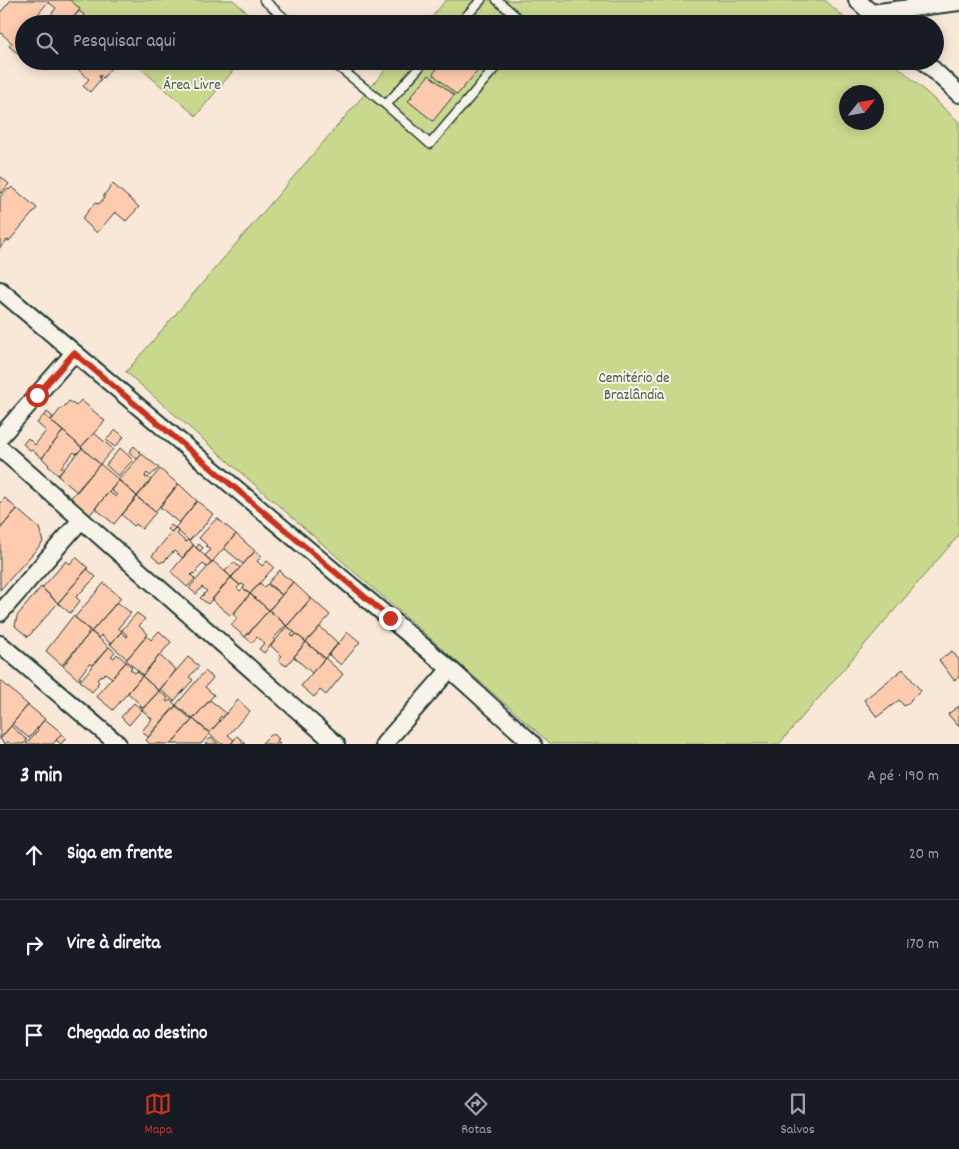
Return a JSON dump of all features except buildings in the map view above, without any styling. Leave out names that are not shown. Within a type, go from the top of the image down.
[{"type":"street","points":[[857,0],[874,15]]},
{"type":"street","points":[[892,15],[959,2]]},
{"type":"street","points":[[934,70],[959,94]]},
{"type":"street","points":[[0,290],[450,669],[533,744]]},
{"type":"street","points":[[0,437],[74,353]]},
{"type":"street","points":[[0,448],[336,744]]},
{"type":"street","points":[[0,613],[81,520]]},
{"type":"street","points":[[0,644],[118,744]]},
{"type":"street","points":[[384,744],[450,669]]},
{"type":"lane","points":[[264,0],[280,15]]},
{"type":"lane","points":[[467,15],[481,0]]},
{"type":"lane","points":[[497,0],[514,15]]},
{"type":"lane","points":[[342,70],[430,144],[493,70]]},
{"type":"lane","points":[[386,105],[418,70]]},
{"type":"green space","points":[[61,0],[233,0],[250,15],[78,15]]},
{"type":"green space","points":[[446,0],[825,0],[841,15],[434,15]]},
{"type":"green space","name":"Área Livre","points":[[142,70],[234,70],[196,116]]},
{"type":"green space","name":"Cemitério de Brazlândia","points":[[385,70],[902,70],[959,122],[959,535],[779,744],[551,744],[126,372]]},
{"type":"route","points":[[37,395],[74,353],[390,618]]}]
